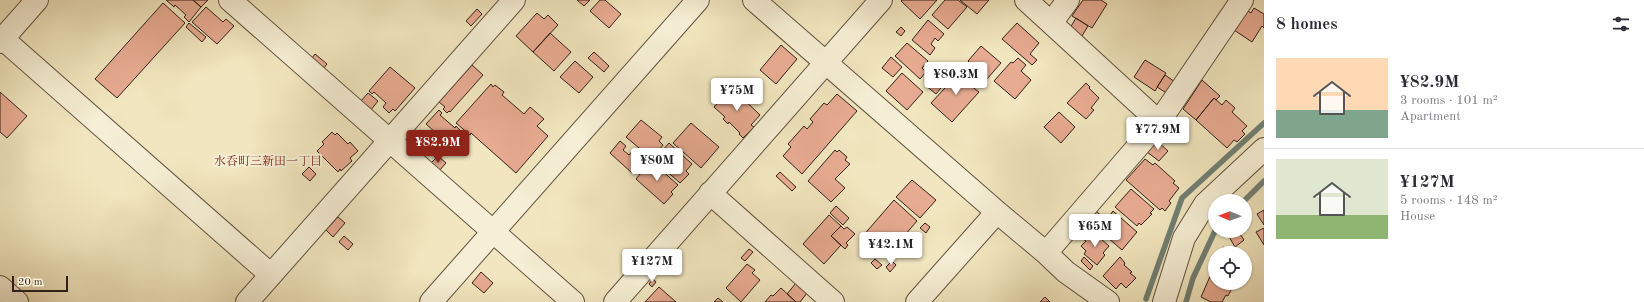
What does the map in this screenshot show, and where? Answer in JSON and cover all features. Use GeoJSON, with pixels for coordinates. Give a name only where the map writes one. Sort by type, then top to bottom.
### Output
{"type":"FeatureCollection","features":[{"type":"Feature","properties":{"kind":"street"},"geometry":{"type":"LineString","coordinates":[[37,0],[1,40],[271,275]]}},
{"type":"Feature","properties":{"kind":"street"},"geometry":{"type":"LineString","coordinates":[[230,0],[573,302]]}},
{"type":"Feature","properties":{"kind":"street"},"geometry":{"type":"LineString","coordinates":[[431,302],[698,0]]}},
{"type":"Feature","properties":{"kind":"street"},"geometry":{"type":"LineString","coordinates":[[754,0],[826,61],[1066,272],[1108,302]]}},
{"type":"Feature","properties":{"kind":"street"},"geometry":{"type":"LineString","coordinates":[[615,302],[881,0]]}},
{"type":"Feature","properties":{"kind":"street"},"geometry":{"type":"LineString","coordinates":[[1026,0],[1052,22],[1159,122]]}},
{"type":"Feature","properties":{"kind":"street"},"geometry":{"type":"LineString","coordinates":[[1052,22],[1068,0]]}},
{"type":"Feature","properties":{"kind":"street"},"geometry":{"type":"LineString","coordinates":[[1046,253],[1159,122],[1242,0]]}},
{"type":"Feature","properties":{"kind":"street"},"geometry":{"type":"LineString","coordinates":[[247,302],[390,141],[503,4]]}},
{"type":"Feature","properties":{"kind":"street"},"geometry":{"type":"LineString","coordinates":[[1164,302],[1184,238],[1205,204],[1264,148]]}},
{"type":"Feature","properties":{"kind":"street"},"geometry":{"type":"LineString","coordinates":[[710,193],[833,302]]}},
{"type":"Feature","properties":{"kind":"street"},"geometry":{"type":"LineString","coordinates":[[917,302],[997,212]]}},
{"type":"Feature","properties":{"kind":"street"},"geometry":{"type":"LineString","coordinates":[[0,287],[17,302]]}},
{"type":"Feature","properties":{"kind":"building"},"geometry":{"type":"Polygon","coordinates":[[[166,0],[193,0],[201,7],[189,22],[184,17],[186,15],[175,5],[174,7],[166,0]]]}},
{"type":"Feature","properties":{"kind":"building"},"geometry":{"type":"Polygon","coordinates":[[[193,0],[208,0],[201,7],[193,0]]]}},
{"type":"Feature","properties":{"kind":"building"},"geometry":{"type":"Polygon","coordinates":[[[577,0],[590,0],[584,6],[577,0]]]}},
{"type":"Feature","properties":{"kind":"building"},"geometry":{"type":"Polygon","coordinates":[[[600,0],[605,0],[621,14],[609,28],[590,11],[600,0]]]}},
{"type":"Feature","properties":{"kind":"building"},"geometry":{"type":"Polygon","coordinates":[[[937,0],[920,19],[901,1],[937,0]]]}},
{"type":"Feature","properties":{"kind":"building"},"geometry":{"type":"Polygon","coordinates":[[[945,0],[958,0],[967,7],[948,29],[932,15],[945,0]]]}},
{"type":"Feature","properties":{"kind":"building"},"geometry":{"type":"Polygon","coordinates":[[[960,0],[989,0],[977,14],[960,0]]]}},
{"type":"Feature","properties":{"kind":"building"},"geometry":{"type":"Polygon","coordinates":[[[1083,0],[1101,0],[1107,4],[1092,28],[1072,16],[1083,0]]]}},
{"type":"Feature","properties":{"kind":"building"},"geometry":{"type":"Polygon","coordinates":[[[163,3],[185,23],[117,98],[95,79],[163,3]]]}},
{"type":"Feature","properties":{"kind":"building"},"geometry":{"type":"Polygon","coordinates":[[[206,7],[223,22],[226,19],[234,26],[217,44],[192,22],[206,7]]]}},
{"type":"Feature","properties":{"kind":"building"},"geometry":{"type":"Polygon","coordinates":[[[1254,8],[1264,14],[1264,28],[1262,26],[1252,42],[1234,30],[1247,10],[1251,13],[1254,8]]]}},
{"type":"Feature","properties":{"kind":"building"},"geometry":{"type":"Polygon","coordinates":[[[477,9],[482,14],[471,26],[466,21],[477,9]]]}},
{"type":"Feature","properties":{"kind":"building"},"geometry":{"type":"Polygon","coordinates":[[[537,13],[544,19],[548,15],[558,25],[533,52],[516,36],[537,13]]]}},
{"type":"Feature","properties":{"kind":"building"},"geometry":{"type":"Polygon","coordinates":[[[1076,18],[1088,26],[1082,36],[1070,28],[1076,18]]]}},
{"type":"Feature","properties":{"kind":"building"},"geometry":{"type":"Polygon","coordinates":[[[928,20],[944,34],[938,41],[935,38],[931,44],[935,48],[930,55],[912,40],[928,20]]]}},
{"type":"Feature","properties":{"kind":"building"},"geometry":{"type":"Polygon","coordinates":[[[189,23],[206,37],[202,42],[186,27],[189,23]]]}},
{"type":"Feature","properties":{"kind":"building"},"geometry":{"type":"Polygon","coordinates":[[[1017,23],[1039,43],[1030,54],[1037,60],[1032,65],[1002,39],[1017,23]]]}},
{"type":"Feature","properties":{"kind":"building"},"geometry":{"type":"Polygon","coordinates":[[[901,27],[905,31],[901,36],[896,32],[901,27]]]}},
{"type":"Feature","properties":{"kind":"building"},"geometry":{"type":"Polygon","coordinates":[[[550,33],[571,52],[554,71],[533,52],[550,33]]]}},
{"type":"Feature","properties":{"kind":"building"},"geometry":{"type":"Polygon","coordinates":[[[907,43],[928,61],[922,68],[926,72],[920,79],[895,56],[907,43]]]}},
{"type":"Feature","properties":{"kind":"building"},"geometry":{"type":"Polygon","coordinates":[[[781,45],[797,59],[776,84],[760,70],[781,45]]]}},
{"type":"Feature","properties":{"kind":"building"},"geometry":{"type":"Polygon","coordinates":[[[981,46],[1001,63],[987,79],[968,61],[981,46]]]}},
{"type":"Feature","properties":{"kind":"building"},"geometry":{"type":"Polygon","coordinates":[[[594,52],[609,66],[604,72],[588,58],[594,52]]]}},
{"type":"Feature","properties":{"kind":"building"},"geometry":{"type":"Polygon","coordinates":[[[315,54],[327,64],[324,68],[312,58],[315,54]]]}},
{"type":"Feature","properties":{"kind":"building"},"geometry":{"type":"Polygon","coordinates":[[[891,57],[902,67],[893,77],[882,68],[891,57]]]}},
{"type":"Feature","properties":{"kind":"building"},"geometry":{"type":"Polygon","coordinates":[[[1018,58],[1026,65],[1021,71],[1031,80],[1015,99],[994,81],[1011,62],[1013,63],[1018,58]]]}},
{"type":"Feature","properties":{"kind":"building"},"geometry":{"type":"Polygon","coordinates":[[[1145,60],[1166,73],[1155,91],[1134,77],[1145,60]]]}},
{"type":"Feature","properties":{"kind":"building"},"geometry":{"type":"Polygon","coordinates":[[[575,61],[593,77],[579,93],[560,77],[575,61]]]}},
{"type":"Feature","properties":{"kind":"building"},"geometry":{"type":"Polygon","coordinates":[[[472,65],[483,75],[450,112],[449,111],[447,113],[443,109],[445,107],[439,102],[472,65]]]}},
{"type":"Feature","properties":{"kind":"building"},"geometry":{"type":"Polygon","coordinates":[[[390,67],[415,88],[395,111],[393,109],[389,113],[383,107],[386,103],[374,92],[372,94],[369,91],[390,67]]]}},
{"type":"Feature","properties":{"kind":"building"},"geometry":{"type":"Polygon","coordinates":[[[965,71],[976,81],[971,86],[979,92],[952,122],[931,103],[958,74],[960,76],[965,71]]]}},
{"type":"Feature","properties":{"kind":"building"},"geometry":{"type":"Polygon","coordinates":[[[902,73],[923,92],[907,110],[886,91],[902,73]]]}},
{"type":"Feature","properties":{"kind":"building"},"geometry":{"type":"Polygon","coordinates":[[[934,74],[945,83],[936,94],[925,85],[934,74]]]}},
{"type":"Feature","properties":{"kind":"building"},"geometry":{"type":"Polygon","coordinates":[[[1165,75],[1175,82],[1168,94],[1157,87],[1165,75]]]}},
{"type":"Feature","properties":{"kind":"building"},"geometry":{"type":"Polygon","coordinates":[[[982,76],[986,80],[982,85],[978,80],[982,76]]]}},
{"type":"Feature","properties":{"kind":"building"},"geometry":{"type":"Polygon","coordinates":[[[1202,80],[1220,96],[1216,100],[1214,98],[1196,120],[1183,109],[1202,80]]]}},
{"type":"Feature","properties":{"kind":"building"},"geometry":{"type":"Polygon","coordinates":[[[1086,83],[1099,98],[1091,108],[1094,110],[1086,119],[1067,103],[1086,83]]]}},
{"type":"Feature","properties":{"kind":"building"},"geometry":{"type":"Polygon","coordinates":[[[491,84],[493,87],[495,85],[504,92],[502,95],[524,114],[530,107],[544,119],[537,126],[548,136],[516,173],[471,133],[470,135],[456,123],[491,84]]]}},
{"type":"Feature","properties":{"kind":"building"},"geometry":{"type":"Polygon","coordinates":[[[732,88],[760,115],[751,125],[754,127],[743,138],[729,122],[728,124],[723,119],[725,117],[714,107],[732,88]]]}},
{"type":"Feature","properties":{"kind":"building"},"geometry":{"type":"Polygon","coordinates":[[[0,92],[27,116],[7,138],[0,132],[0,92]]]}},
{"type":"Feature","properties":{"kind":"building"},"geometry":{"type":"Polygon","coordinates":[[[368,93],[378,101],[370,111],[360,102],[368,93]]]}},
{"type":"Feature","properties":{"kind":"building"},"geometry":{"type":"Polygon","coordinates":[[[837,94],[857,111],[802,174],[783,156],[791,147],[788,144],[804,126],[807,129],[813,122],[810,119],[824,103],[827,105],[837,94]]]}},
{"type":"Feature","properties":{"kind":"building"},"geometry":{"type":"Polygon","coordinates":[[[1214,98],[1222,105],[1226,100],[1235,108],[1232,112],[1247,126],[1242,131],[1245,134],[1237,142],[1234,140],[1227,148],[1196,120],[1214,98]]]}},
{"type":"Feature","properties":{"kind":"building"},"geometry":{"type":"Polygon","coordinates":[[[439,110],[442,113],[440,115],[455,128],[456,126],[461,131],[448,144],[426,124],[439,110]]]}},
{"type":"Feature","properties":{"kind":"building"},"geometry":{"type":"Polygon","coordinates":[[[1059,112],[1075,127],[1061,143],[1044,127],[1059,112]]]}},
{"type":"Feature","properties":{"kind":"building"},"geometry":{"type":"Polygon","coordinates":[[[641,120],[662,137],[659,141],[663,145],[652,159],[626,137],[641,120]]]}},
{"type":"Feature","properties":{"kind":"building"},"geometry":{"type":"Polygon","coordinates":[[[691,123],[719,147],[701,168],[673,143],[691,123]]]}},
{"type":"Feature","properties":{"kind":"building"},"geometry":{"type":"Polygon","coordinates":[[[332,132],[335,135],[337,133],[348,144],[350,142],[358,151],[350,158],[352,161],[338,172],[317,151],[324,144],[322,142],[332,132]]]}},
{"type":"Feature","properties":{"kind":"building"},"geometry":{"type":"Polygon","coordinates":[[[620,141],[626,146],[623,150],[629,155],[634,149],[645,159],[632,173],[610,153],[620,141]]]}},
{"type":"Feature","properties":{"kind":"building"},"geometry":{"type":"Polygon","coordinates":[[[1157,141],[1168,151],[1159,161],[1147,152],[1157,141]]]}},
{"type":"Feature","properties":{"kind":"building"},"geometry":{"type":"Polygon","coordinates":[[[669,143],[692,164],[686,171],[689,174],[680,183],[654,160],[669,143]]]}},
{"type":"Feature","properties":{"kind":"building"},"geometry":{"type":"Polygon","coordinates":[[[835,150],[837,152],[839,150],[847,157],[845,160],[850,164],[835,179],[845,188],[831,202],[808,181],[835,150]]]}},
{"type":"Feature","properties":{"kind":"building"},"geometry":{"type":"Polygon","coordinates":[[[438,156],[446,163],[438,172],[429,165],[438,156]]]}},
{"type":"Feature","properties":{"kind":"building"},"geometry":{"type":"Polygon","coordinates":[[[1145,159],[1153,165],[1155,163],[1175,181],[1173,183],[1179,188],[1169,201],[1171,203],[1165,211],[1162,208],[1160,210],[1126,180],[1145,159]]]}},
{"type":"Feature","properties":{"kind":"building"},"geometry":{"type":"Polygon","coordinates":[[[651,161],[678,185],[671,192],[673,194],[664,204],[636,179],[651,161]]]}},
{"type":"Feature","properties":{"kind":"building"},"geometry":{"type":"Polygon","coordinates":[[[309,167],[316,174],[310,181],[302,174],[309,167]]]}},
{"type":"Feature","properties":{"kind":"building"},"geometry":{"type":"Polygon","coordinates":[[[780,172],[796,187],[792,191],[776,176],[780,172]]]}},
{"type":"Feature","properties":{"kind":"building"},"geometry":{"type":"Polygon","coordinates":[[[912,180],[936,200],[920,218],[896,197],[912,180]]]}},
{"type":"Feature","properties":{"kind":"building"},"geometry":{"type":"Polygon","coordinates":[[[1131,189],[1154,209],[1150,213],[1152,214],[1141,225],[1139,223],[1137,226],[1115,207],[1131,189]]]}},
{"type":"Feature","properties":{"kind":"building"},"geometry":{"type":"Polygon","coordinates":[[[894,200],[917,221],[885,258],[862,237],[894,200]]]}},
{"type":"Feature","properties":{"kind":"building"},"geometry":{"type":"Polygon","coordinates":[[[836,206],[849,218],[843,225],[830,213],[836,206]]]}},
{"type":"Feature","properties":{"kind":"building"},"geometry":{"type":"Polygon","coordinates":[[[1264,210],[1264,225],[1257,214],[1264,210]]]}},
{"type":"Feature","properties":{"kind":"building"},"geometry":{"type":"Polygon","coordinates":[[[1096,211],[1106,220],[1096,231],[1086,221],[1096,211]]]}},
{"type":"Feature","properties":{"kind":"building"},"geometry":{"type":"Polygon","coordinates":[[[1113,211],[1137,232],[1122,250],[1100,231],[1110,219],[1108,218],[1113,211]]]}},
{"type":"Feature","properties":{"kind":"building"},"geometry":{"type":"Polygon","coordinates":[[[829,215],[841,226],[831,236],[841,245],[824,264],[803,244],[829,215]]]}},
{"type":"Feature","properties":{"kind":"building"},"geometry":{"type":"Polygon","coordinates":[[[338,217],[345,223],[333,237],[326,230],[338,217]]]}},
{"type":"Feature","properties":{"kind":"building"},"geometry":{"type":"Polygon","coordinates":[[[925,223],[930,227],[926,233],[920,228],[925,223]]]}},
{"type":"Feature","properties":{"kind":"building"},"geometry":{"type":"Polygon","coordinates":[[[841,226],[844,229],[847,227],[855,234],[846,243],[848,245],[845,249],[831,236],[841,226]]]}},
{"type":"Feature","properties":{"kind":"building"},"geometry":{"type":"Polygon","coordinates":[[[1264,228],[1264,245],[1256,232],[1264,228]]]}},
{"type":"Feature","properties":{"kind":"building"},"geometry":{"type":"Polygon","coordinates":[[[1092,231],[1109,246],[1103,253],[1105,255],[1097,265],[1084,254],[1086,251],[1081,246],[1086,241],[1083,239],[1092,231]]]}},
{"type":"Feature","properties":{"kind":"building"},"geometry":{"type":"Polygon","coordinates":[[[344,236],[353,244],[348,250],[339,242],[344,236]]]}},
{"type":"Feature","properties":{"kind":"building"},"geometry":{"type":"Polygon","coordinates":[[[1230,238],[1243,238],[1244,240],[1234,246],[1230,238]]]}},
{"type":"Feature","properties":{"kind":"building"},"geometry":{"type":"Polygon","coordinates":[[[749,249],[753,252],[745,261],[741,258],[749,249]]]}},
{"type":"Feature","properties":{"kind":"building"},"geometry":{"type":"Polygon","coordinates":[[[1084,257],[1093,266],[1090,270],[1081,261],[1084,257]]]}},
{"type":"Feature","properties":{"kind":"building"},"geometry":{"type":"Polygon","coordinates":[[[1120,257],[1125,263],[1124,265],[1132,272],[1130,273],[1136,278],[1126,288],[1121,283],[1116,289],[1103,276],[1120,257]]]}},
{"type":"Feature","properties":{"kind":"building"},"geometry":{"type":"Polygon","coordinates":[[[875,259],[882,265],[877,269],[871,263],[875,259]]]}},
{"type":"Feature","properties":{"kind":"building"},"geometry":{"type":"Polygon","coordinates":[[[892,261],[896,265],[890,272],[886,267],[892,261]]]}},
{"type":"Feature","properties":{"kind":"building"},"geometry":{"type":"Polygon","coordinates":[[[747,264],[755,270],[752,273],[760,280],[741,302],[726,288],[747,264]]]}},
{"type":"Feature","properties":{"kind":"building"},"geometry":{"type":"Polygon","coordinates":[[[481,272],[493,283],[484,293],[472,283],[481,272]]]}},
{"type":"Feature","properties":{"kind":"building"},"geometry":{"type":"Polygon","coordinates":[[[653,279],[656,282],[652,287],[649,284],[653,279]]]}},
{"type":"Feature","properties":{"kind":"building"},"geometry":{"type":"Polygon","coordinates":[[[1208,281],[1208,290],[1231,290],[1222,302],[1211,302],[1201,297],[1208,281]]]}},
{"type":"Feature","properties":{"kind":"building"},"geometry":{"type":"Polygon","coordinates":[[[796,283],[807,293],[800,302],[796,302],[787,294],[796,283]]]}},
{"type":"Feature","properties":{"kind":"building"},"geometry":{"type":"Polygon","coordinates":[[[659,287],[676,302],[645,302],[659,287]]]}},
{"type":"Feature","properties":{"kind":"building"},"geometry":{"type":"Polygon","coordinates":[[[781,288],[796,302],[765,302],[771,295],[773,296],[781,288]]]}},
{"type":"Feature","properties":{"kind":"building"},"geometry":{"type":"Polygon","coordinates":[[[1045,297],[1050,302],[1040,302],[1045,297]]]}},
{"type":"Feature","properties":{"kind":"building"},"geometry":{"type":"Polygon","coordinates":[[[718,298],[723,302],[714,302],[718,298]]]}},
{"type":"Feature","properties":{"kind":"waterway"},"geometry":{"type":"LineString","coordinates":[[1146,299],[1182,198],[1264,123]]}},
{"type":"Feature","properties":{"kind":"waterway"},"geometry":{"type":"LineString","coordinates":[[1251,194],[1264,181]]}},
{"type":"Feature","properties":{"kind":"waterway"},"geometry":{"type":"LineString","coordinates":[[1186,302],[1193,278],[1212,238]]}},
{"type":"Feature","properties":{"kind":"district","name":"水呑町三新田一丁目"},"geometry":{"type":"Point","coordinates":[268,161]}}]}
